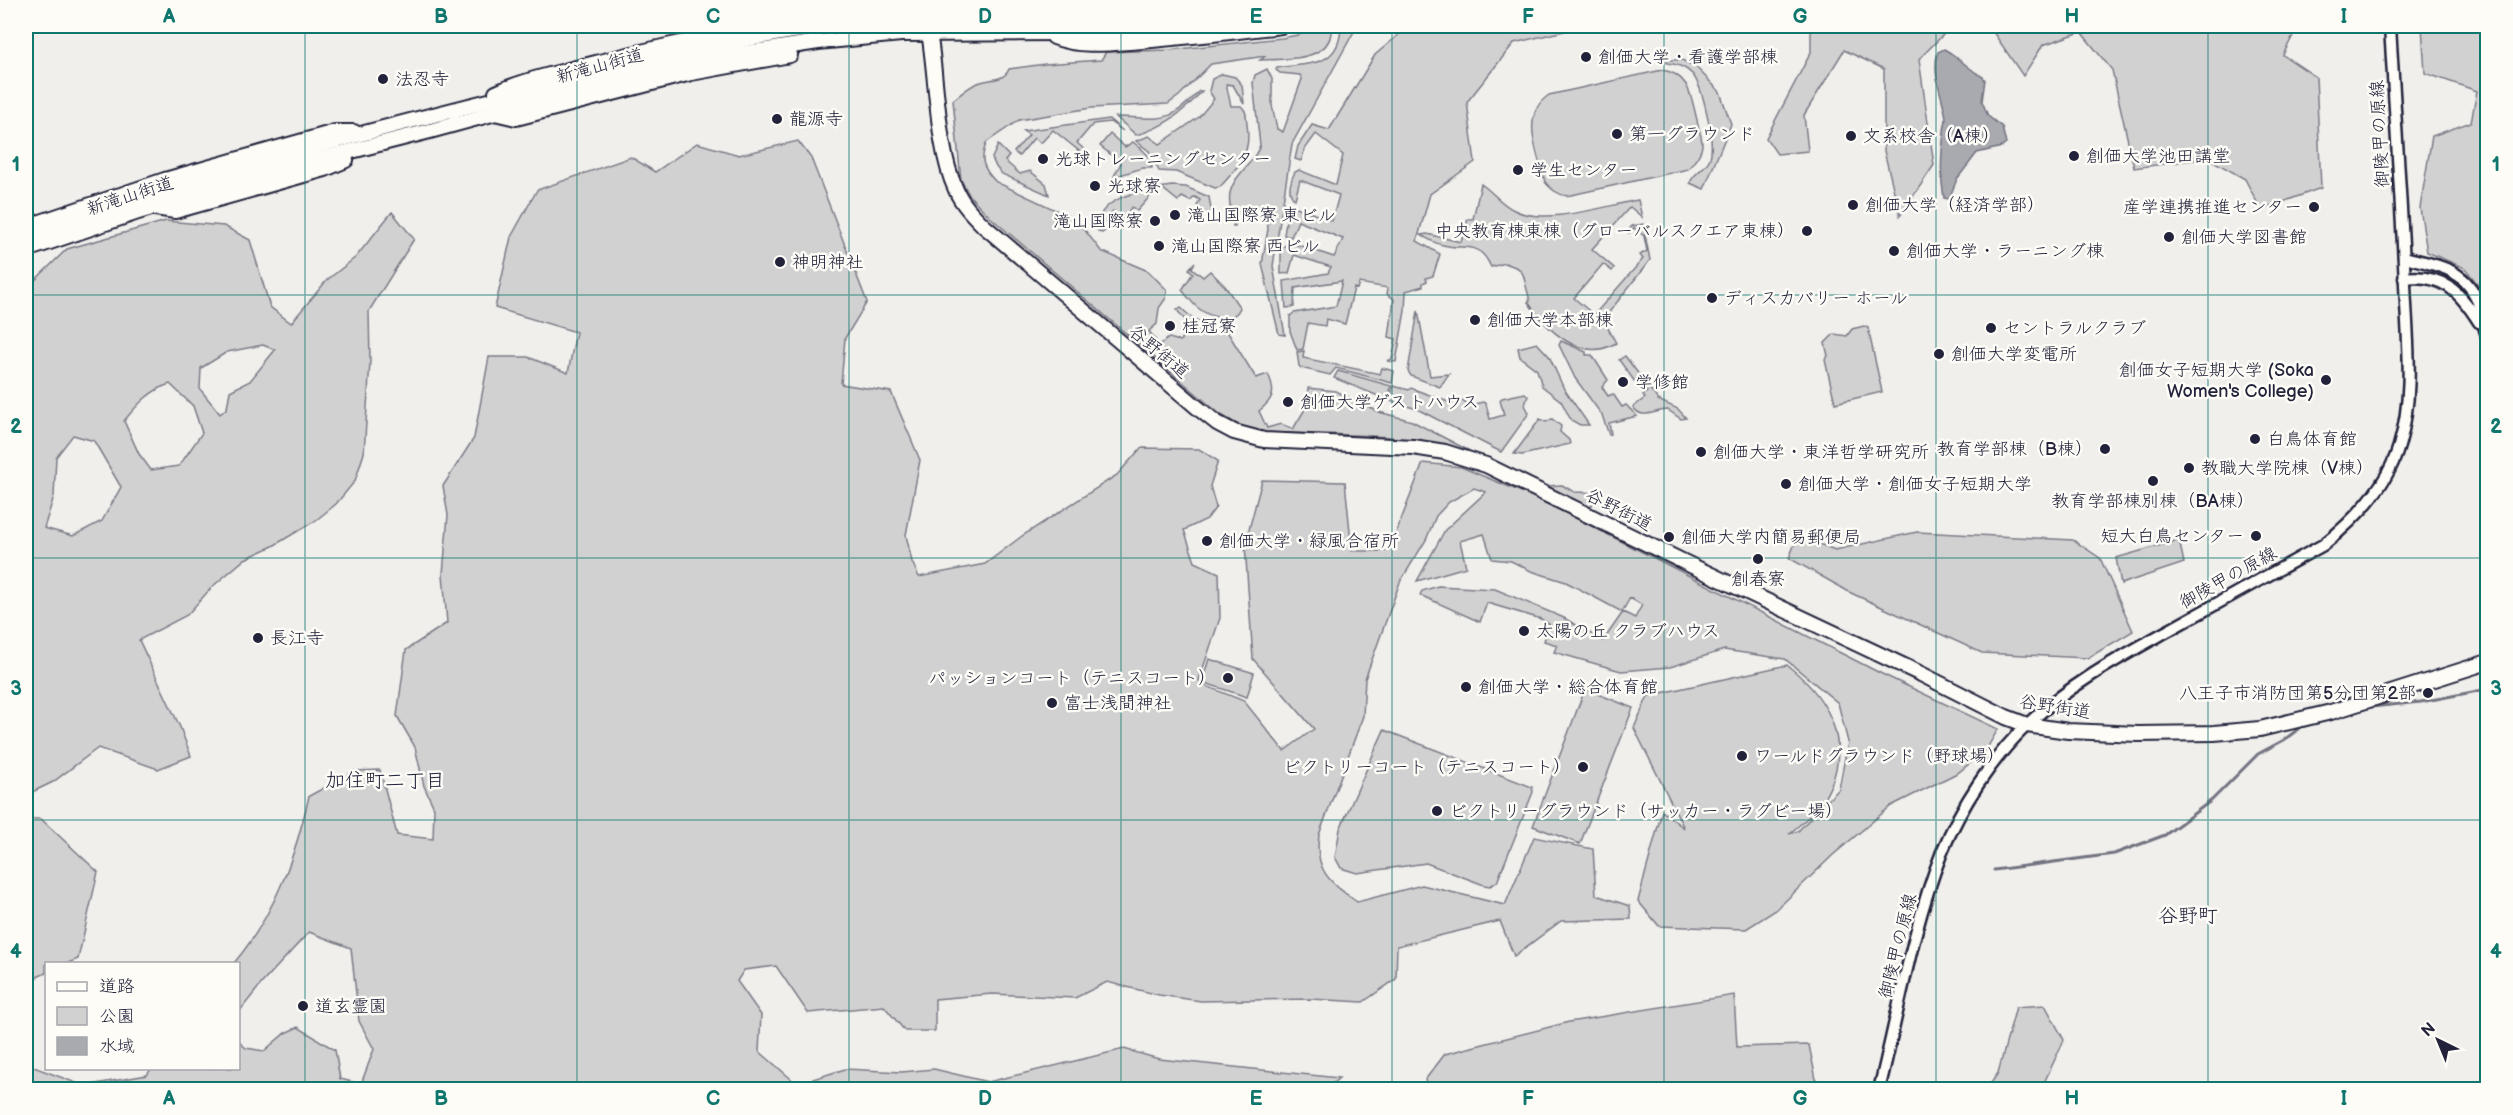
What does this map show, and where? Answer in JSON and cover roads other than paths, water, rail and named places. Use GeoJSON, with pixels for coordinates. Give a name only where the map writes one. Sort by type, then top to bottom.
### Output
{"type":"FeatureCollection","features":[{"type":"Feature","properties":{"kind":"main road"},"geometry":{"type":"LineString","coordinates":[[464,107],[514,85],[680,42],[767,26]]}},
{"type":"Feature","properties":{"kind":"main road"},"geometry":{"type":"LineString","coordinates":[[788,26],[804,28]]}},
{"type":"Feature","properties":{"kind":"main road","name":"新滝山街道"},"geometry":{"type":"LineString","coordinates":[[26,238],[151,195],[464,107],[684,52],[804,28],[833,26]]}},
{"type":"Feature","properties":{"kind":"main road"},"geometry":{"type":"LineString","coordinates":[[929,30],[1043,33],[1202,26]]}},
{"type":"Feature","properties":{"kind":"main road"},"geometry":{"type":"LineString","coordinates":[[1043,33],[1076,43],[1128,42],[1281,26]]}},
{"type":"Feature","properties":{"kind":"main road","name":"新滝山街道"},"geometry":{"type":"LineString","coordinates":[[26,250],[153,207],[175,211],[325,169],[381,144],[496,114],[516,118],[691,73],[821,50],[871,37],[929,30]]}},
{"type":"Feature","properties":{"kind":"main road","name":"谷野街道"},"geometry":{"type":"LineString","coordinates":[[929,30],[947,160],[955,189],[961,200],[984,226],[1217,423],[1249,437],[1413,447],[1445,452],[1486,465],[1686,563],[1922,674],[2006,717],[2027,724],[2068,730],[2138,734],[2214,733],[2260,729],[2331,712],[2487,662]]}},
{"type":"Feature","properties":{"kind":"main road"},"geometry":{"type":"LineString","coordinates":[[26,227],[165,180],[335,132],[364,134]]}},
{"type":"Feature","properties":{"kind":"street","name":"御陵甲の原線"},"geometry":{"type":"LineString","coordinates":[[1879,1089],[1917,928],[1943,851],[1957,821],[1981,782],[2027,724],[2066,692],[2103,667],[2323,545],[2346,527],[2385,478],[2399,448],[2406,420],[2410,388],[2390,26]]}},
{"type":"Feature","properties":{"kind":"street"},"geometry":{"type":"LineString","coordinates":[[2404,257],[2434,263],[2451,270],[2468,285],[2476,297],[2486,334]]}},
{"type":"Feature","properties":{"kind":"street"},"geometry":{"type":"LineString","coordinates":[[2404,278],[2428,277],[2441,282],[2465,301],[2486,334]]}},
{"type":"Feature","properties":{"kind":"water"},"geometry":{"type":"Polygon","coordinates":[[[1944,49],[1985,80],[1982,101],[1988,116],[2002,127],[2006,144],[1977,153],[1957,179],[1949,199],[1944,198],[1942,182],[1946,118],[1936,68],[1938,52],[1944,49]]]}},
{"type":"Feature","properties":{"kind":"waterway"},"geometry":{"type":"LineString","coordinates":[[1994,870],[2114,854],[2165,835],[2212,800],[2258,754],[2284,740],[2301,727],[2371,707],[2421,702],[2488,689]]}},
{"type":"Feature","properties":{"kind":"place","name":"創価大学・看護学部棟"},"geometry":{"type":"Point","coordinates":[1586,57]}},
{"type":"Feature","properties":{"kind":"place","name":"法忍寺"},"geometry":{"type":"Point","coordinates":[383,79]}},
{"type":"Feature","properties":{"kind":"place","name":"龍源寺"},"geometry":{"type":"Point","coordinates":[777,119]}},
{"type":"Feature","properties":{"kind":"place","name":"第一グラウンド"},"geometry":{"type":"Point","coordinates":[1617,134]}},
{"type":"Feature","properties":{"kind":"place","name":"文系校舎（A棟）"},"geometry":{"type":"Point","coordinates":[1851,136]}},
{"type":"Feature","properties":{"kind":"place","name":"創価大学池田講堂"},"geometry":{"type":"Point","coordinates":[2074,156]}},
{"type":"Feature","properties":{"kind":"place","name":"光球トレーニングセンター"},"geometry":{"type":"Point","coordinates":[1043,159]}},
{"type":"Feature","properties":{"kind":"place","name":"学生センター"},"geometry":{"type":"Point","coordinates":[1518,170]}},
{"type":"Feature","properties":{"kind":"place","name":"光球寮"},"geometry":{"type":"Point","coordinates":[1095,186]}},
{"type":"Feature","properties":{"kind":"place","name":"創価大学（経済学部）"},"geometry":{"type":"Point","coordinates":[1853,205]}},
{"type":"Feature","properties":{"kind":"place","name":"産学連携推進センター"},"geometry":{"type":"Point","coordinates":[2314,207]}},
{"type":"Feature","properties":{"kind":"place","name":"滝山国際寮 東ビル"},"geometry":{"type":"Point","coordinates":[1175,215]}},
{"type":"Feature","properties":{"kind":"place","name":"滝山国際寮"},"geometry":{"type":"Point","coordinates":[1155,221]}},
{"type":"Feature","properties":{"kind":"place","name":"中央教育棟東棟（グローバルスクエア東棟）"},"geometry":{"type":"Point","coordinates":[1807,231]}},
{"type":"Feature","properties":{"kind":"place","name":"創価大学図書館"},"geometry":{"type":"Point","coordinates":[2169,237]}},
{"type":"Feature","properties":{"kind":"place","name":"滝山国際寮 西ビル"},"geometry":{"type":"Point","coordinates":[1159,246]}},
{"type":"Feature","properties":{"kind":"place","name":"創価大学・ラーニング棟"},"geometry":{"type":"Point","coordinates":[1894,251]}},
{"type":"Feature","properties":{"kind":"place","name":"神明神社"},"geometry":{"type":"Point","coordinates":[780,262]}},
{"type":"Feature","properties":{"kind":"place","name":"ディスカバリー ホール"},"geometry":{"type":"Point","coordinates":[1712,298]}},
{"type":"Feature","properties":{"kind":"place","name":"創価大学本部棟"},"geometry":{"type":"Point","coordinates":[1475,320]}},
{"type":"Feature","properties":{"kind":"place","name":"桂冠寮"},"geometry":{"type":"Point","coordinates":[1170,326]}},
{"type":"Feature","properties":{"kind":"place","name":"セントラルクラブ"},"geometry":{"type":"Point","coordinates":[1991,328]}},
{"type":"Feature","properties":{"kind":"place","name":"創価大学変電所"},"geometry":{"type":"Point","coordinates":[1939,354]}},
{"type":"Feature","properties":{"kind":"place","name":"創価女子短期大学 (Soka Women's College)"},"geometry":{"type":"Point","coordinates":[2326,380]}},
{"type":"Feature","properties":{"kind":"place","name":"学修館"},"geometry":{"type":"Point","coordinates":[1623,382]}},
{"type":"Feature","properties":{"kind":"place","name":"創価大学ゲストハウス"},"geometry":{"type":"Point","coordinates":[1288,402]}},
{"type":"Feature","properties":{"kind":"place","name":"白鳥体育館"},"geometry":{"type":"Point","coordinates":[2255,439]}},
{"type":"Feature","properties":{"kind":"place","name":"教育学部棟（B棟）"},"geometry":{"type":"Point","coordinates":[2105,449]}},
{"type":"Feature","properties":{"kind":"place","name":"創価大学・東洋哲学研究所"},"geometry":{"type":"Point","coordinates":[1701,452]}},
{"type":"Feature","properties":{"kind":"place","name":"教職大学院棟（V棟）"},"geometry":{"type":"Point","coordinates":[2189,468]}},
{"type":"Feature","properties":{"kind":"place","name":"教育学部棟別棟（BA棟）"},"geometry":{"type":"Point","coordinates":[2153,481]}},
{"type":"Feature","properties":{"kind":"place","name":"創価大学・創価女子短期大学"},"geometry":{"type":"Point","coordinates":[1786,484]}},
{"type":"Feature","properties":{"kind":"place","name":"短大白鳥センター"},"geometry":{"type":"Point","coordinates":[2256,536]}},
{"type":"Feature","properties":{"kind":"place","name":"創価大学内簡易郵便局"},"geometry":{"type":"Point","coordinates":[1669,537]}},
{"type":"Feature","properties":{"kind":"place","name":"創価大学・緑風合宿所"},"geometry":{"type":"Point","coordinates":[1207,541]}},
{"type":"Feature","properties":{"kind":"place","name":"創春寮"},"geometry":{"type":"Point","coordinates":[1758,559]}},
{"type":"Feature","properties":{"kind":"place","name":"太陽の丘 クラブハウス"},"geometry":{"type":"Point","coordinates":[1524,631]}},
{"type":"Feature","properties":{"kind":"place","name":"長江寺"},"geometry":{"type":"Point","coordinates":[258,638]}},
{"type":"Feature","properties":{"kind":"place","name":"パッションコート（テニスコート）"},"geometry":{"type":"Point","coordinates":[1228,678]}},
{"type":"Feature","properties":{"kind":"place","name":"創価大学・総合体育館"},"geometry":{"type":"Point","coordinates":[1466,687]}},
{"type":"Feature","properties":{"kind":"place","name":"八王子市消防団第5分団第2部"},"geometry":{"type":"Point","coordinates":[2428,693]}},
{"type":"Feature","properties":{"kind":"place","name":"富士浅間神社"},"geometry":{"type":"Point","coordinates":[1052,703]}},
{"type":"Feature","properties":{"kind":"place","name":"ワールドグラウンド（野球場）"},"geometry":{"type":"Point","coordinates":[1742,756]}},
{"type":"Feature","properties":{"kind":"place","name":"ビクトリーコート（テニスコート）"},"geometry":{"type":"Point","coordinates":[1583,767]}},
{"type":"Feature","properties":{"kind":"place","name":"ビクトリーグラウンド（サッカー・ラグビー場）"},"geometry":{"type":"Point","coordinates":[1437,811]}},
{"type":"Feature","properties":{"kind":"place","name":"道玄霊園"},"geometry":{"type":"Point","coordinates":[303,1006]}},
{"type":"Feature","properties":{"kind":"district","name":"加住町二丁目"},"geometry":{"type":"Point","coordinates":[385,781]}},
{"type":"Feature","properties":{"kind":"district","name":"谷野町"},"geometry":{"type":"Point","coordinates":[2188,916]}}]}
